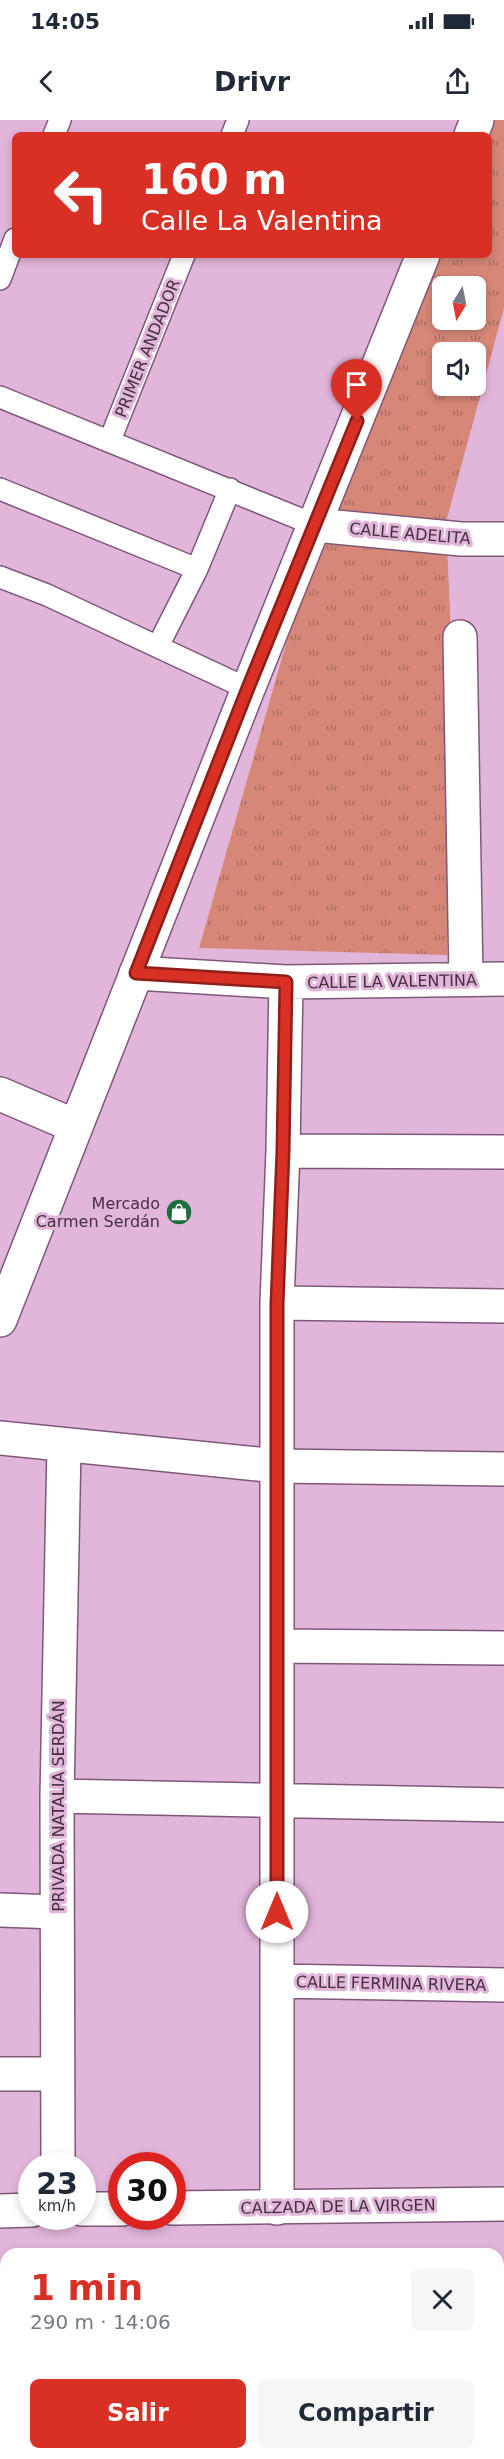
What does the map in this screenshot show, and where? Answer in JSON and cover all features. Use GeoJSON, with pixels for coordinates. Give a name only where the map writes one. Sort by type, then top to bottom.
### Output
{"type":"FeatureCollection","features":[{"type":"Feature","properties":{"kind":"street"},"geometry":{"type":"LineString","coordinates":[[0,1320],[248,688],[422,258]]}},
{"type":"Feature","properties":{"kind":"street","name":"CALLE ADELITA"},"geometry":{"type":"LineString","coordinates":[[315,525],[461,539],[504,539]]}},
{"type":"Feature","properties":{"kind":"street"},"geometry":{"type":"LineString","coordinates":[[460,637],[466,979]]}},
{"type":"Feature","properties":{"kind":"street","name":"CALLE LA VALENTINA"},"geometry":{"type":"LineString","coordinates":[[136,973],[286,982],[504,979]]}},
{"type":"Feature","properties":{"kind":"street"},"geometry":{"type":"LineString","coordinates":[[277,2208],[277,1304],[286,982]]}},
{"type":"Feature","properties":{"kind":"street"},"geometry":{"type":"LineString","coordinates":[[0,1094],[75,1126]]}},
{"type":"Feature","properties":{"kind":"street"},"geometry":{"type":"LineString","coordinates":[[283,1151],[504,1152]]}},
{"type":"Feature","properties":{"kind":"street"},"geometry":{"type":"LineString","coordinates":[[277,1304],[504,1306]]}},
{"type":"Feature","properties":{"kind":"street"},"geometry":{"type":"LineString","coordinates":[[0,1438],[277,1466],[504,1469]]}},
{"type":"Feature","properties":{"kind":"street","name":"PRIVADA NATALIA SERDÁN"},"geometry":{"type":"LineString","coordinates":[[58,2152],[57,1796],[64,1446]]}},
{"type":"Feature","properties":{"kind":"street"},"geometry":{"type":"LineString","coordinates":[[277,1646],[504,1648]]}},
{"type":"Feature","properties":{"kind":"street"},"geometry":{"type":"LineString","coordinates":[[57,1796],[504,1805]]}},
{"type":"Feature","properties":{"kind":"street"},"geometry":{"type":"LineString","coordinates":[[0,1910],[57,1912]]}},
{"type":"Feature","properties":{"kind":"street","name":"CALLE FERMINA RIVERA"},"geometry":{"type":"LineString","coordinates":[[277,1980],[504,1985]]}},
{"type":"Feature","properties":{"kind":"street"},"geometry":{"type":"LineString","coordinates":[[0,2074],[57,2074]]}},
{"type":"Feature","properties":{"kind":"street","name":"CALZADA DE LA VIRGEN"},"geometry":{"type":"LineString","coordinates":[[186,2208],[504,2204]]}},
{"type":"Feature","properties":{"kind":"street"},"geometry":{"type":"LineString","coordinates":[[0,2211],[18,2210]]}},
{"type":"Feature","properties":{"kind":"lane"},"geometry":{"type":"LineString","coordinates":[[0,279],[12,247]]}},
{"type":"Feature","properties":{"kind":"lane","name":"PRIMER ANDADOR"},"geometry":{"type":"LineString","coordinates":[[110,440],[183,258]]}},
{"type":"Feature","properties":{"kind":"lane"},"geometry":{"type":"LineString","coordinates":[[0,397],[315,525]]}},
{"type":"Feature","properties":{"kind":"lane"},"geometry":{"type":"LineString","coordinates":[[0,489],[197,569]]}},
{"type":"Feature","properties":{"kind":"lane"},"geometry":{"type":"LineString","coordinates":[[158,646],[197,569],[230,489]]}},
{"type":"Feature","properties":{"kind":"lane"},"geometry":{"type":"LineString","coordinates":[[0,577],[248,688]]}},
{"type":"Feature","properties":{"kind":"green space"},"geometry":{"type":"Polygon","coordinates":[[[492,120],[504,120],[504,308],[486,374],[486,342],[432,342],[432,396],[480,396],[446,522],[451,636],[447,955],[199,948],[300,595],[437,258],[492,258],[492,132],[487,132],[492,120]]]}},
{"type":"Feature","properties":{"kind":"place","name":"Mercado Carmen Serdán"},"geometry":{"type":"Point","coordinates":[179,1212]}},
{"type":"Feature","properties":{"kind":"route"},"geometry":{"type":"LineString","coordinates":[[277,1912],[277,1304],[286,982],[136,973],[248,688],[357,421]]}}]}
